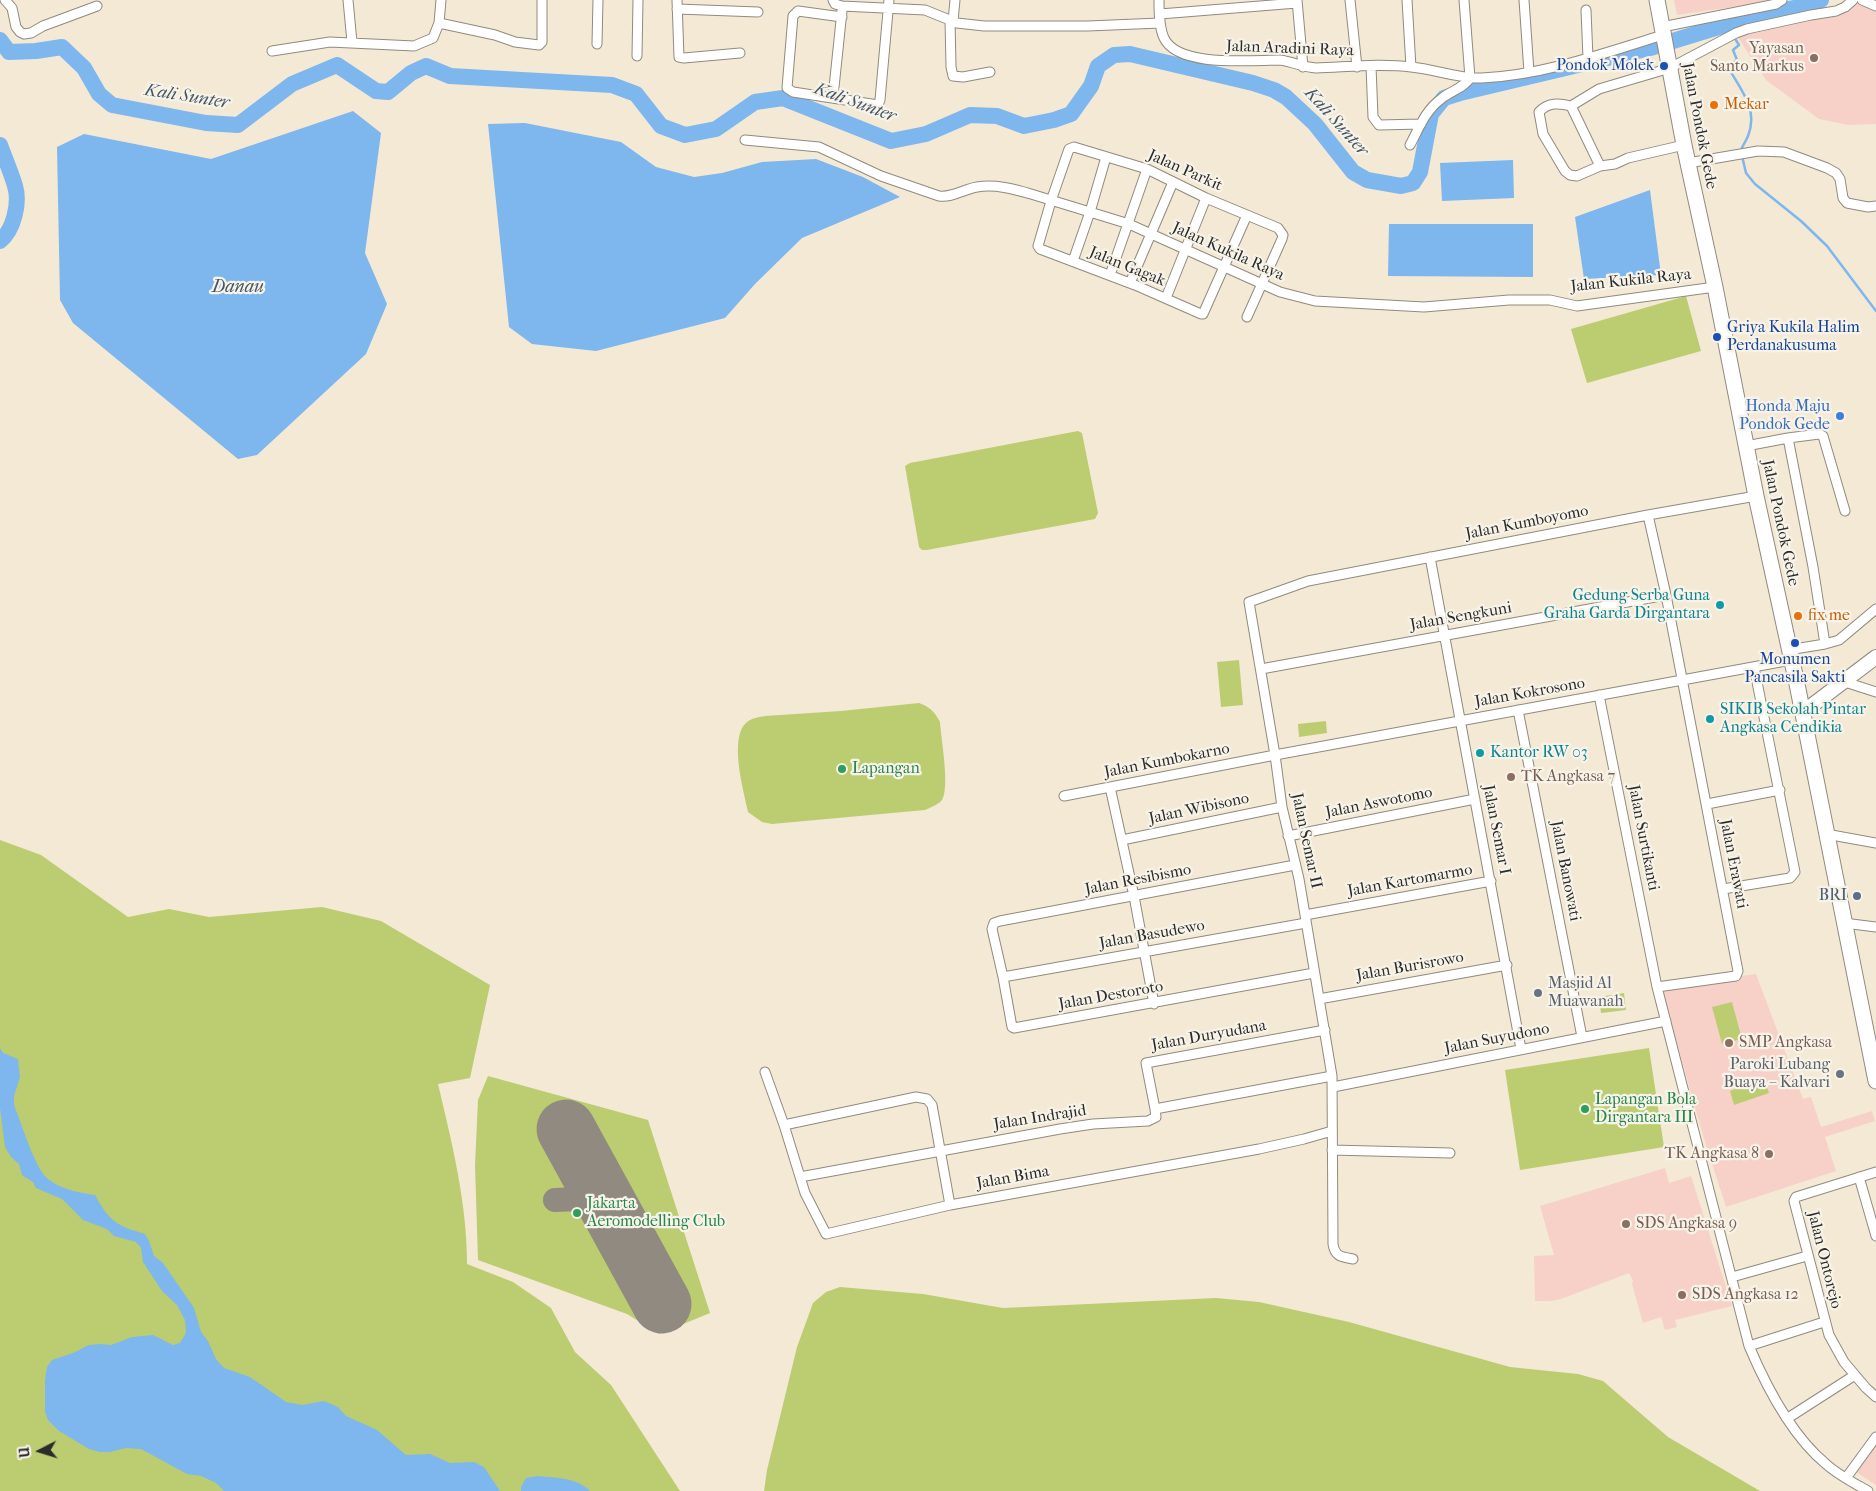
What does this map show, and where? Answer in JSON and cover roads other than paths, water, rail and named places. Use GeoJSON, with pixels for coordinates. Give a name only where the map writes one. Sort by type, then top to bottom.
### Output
{"type":"FeatureCollection","features":[{"type":"Feature","properties":{"kind":"main road","name":"Jalan Pondok Gede"},"geometry":{"type":"LineString","coordinates":[[1657,0],[1684,145],[1715,286],[1756,496],[1790,655],[1804,708],[1826,834],[1875,1069]]}},
{"type":"Feature","properties":{"kind":"main road"},"geometry":{"type":"LineString","coordinates":[[1804,708],[1845,682],[1876,657]]}},
{"type":"Feature","properties":{"kind":"street"},"geometry":{"type":"LineString","coordinates":[[5,0],[12,8],[16,27],[24,34],[31,33],[43,26],[97,6]]}},
{"type":"Feature","properties":{"kind":"street"},"geometry":{"type":"LineString","coordinates":[[348,0],[352,42]]}},
{"type":"Feature","properties":{"kind":"street"},"geometry":{"type":"LineString","coordinates":[[272,51],[330,42],[414,46],[433,38],[439,23],[441,0]]}},
{"type":"Feature","properties":{"kind":"street"},"geometry":{"type":"LineString","coordinates":[[439,23],[495,35],[515,42],[539,45],[542,42],[542,0]]}},
{"type":"Feature","properties":{"kind":"street"},"geometry":{"type":"LineString","coordinates":[[597,44],[598,0]]}},
{"type":"Feature","properties":{"kind":"street"},"geometry":{"type":"LineString","coordinates":[[637,56],[638,0]]}},
{"type":"Feature","properties":{"kind":"street"},"geometry":{"type":"LineString","coordinates":[[833,0],[835,4],[842,6],[889,4],[925,10],[965,25],[984,26],[1088,26],[1297,2],[1303,67]]}},
{"type":"Feature","properties":{"kind":"street"},"geometry":{"type":"LineString","coordinates":[[955,0],[952,21],[951,67],[954,76],[963,77],[990,72]]}},
{"type":"Feature","properties":{"kind":"street","name":"Jalan Aradini Raya"},"geometry":{"type":"LineString","coordinates":[[1159,0],[1160,18],[1166,42],[1194,58],[1224,62],[1280,60],[1289,61],[1303,67],[1411,67],[1470,78],[1529,72],[1588,58],[1663,34],[1776,4],[1782,0]]}},
{"type":"Feature","properties":{"kind":"street"},"geometry":{"type":"LineString","coordinates":[[1350,0],[1357,67]]}},
{"type":"Feature","properties":{"kind":"street"},"geometry":{"type":"LineString","coordinates":[[1407,0],[1411,67]]}},
{"type":"Feature","properties":{"kind":"street"},"geometry":{"type":"LineString","coordinates":[[1410,145],[1427,112],[1441,98],[1466,84],[1470,78],[1464,0]]}},
{"type":"Feature","properties":{"kind":"street"},"geometry":{"type":"LineString","coordinates":[[1524,0],[1529,72]]}},
{"type":"Feature","properties":{"kind":"street"},"geometry":{"type":"LineString","coordinates":[[1684,145],[1628,158],[1608,166],[1600,166],[1577,176],[1570,175],[1543,134],[1539,112],[1543,107],[1554,104],[1571,106],[1599,89],[1752,27],[1836,11],[1845,7],[1853,0]]}},
{"type":"Feature","properties":{"kind":"street"},"geometry":{"type":"LineString","coordinates":[[1862,0],[1876,6]]}},
{"type":"Feature","properties":{"kind":"street"},"geometry":{"type":"LineString","coordinates":[[842,17],[798,11],[793,16],[787,88],[793,92],[875,105],[880,103],[889,4]]}},
{"type":"Feature","properties":{"kind":"street"},"geometry":{"type":"LineString","coordinates":[[740,53],[679,57],[677,5],[758,12]]}},
{"type":"Feature","properties":{"kind":"street"},"geometry":{"type":"LineString","coordinates":[[833,97],[842,6]]}},
{"type":"Feature","properties":{"kind":"street"},"geometry":{"type":"LineString","coordinates":[[1586,10],[1588,58]]}},
{"type":"Feature","properties":{"kind":"street"},"geometry":{"type":"LineString","coordinates":[[1371,66],[1373,117],[1376,122],[1379,125],[1420,124]]}},
{"type":"Feature","properties":{"kind":"street"},"geometry":{"type":"LineString","coordinates":[[1571,106],[1600,166]]}},
{"type":"Feature","properties":{"kind":"street","name":"Jalan Kukila Raya"},"geometry":{"type":"LineString","coordinates":[[745,140],[819,147],[881,176],[939,196],[949,196],[984,186],[1016,190],[1129,224],[1261,285],[1315,301],[1424,307],[1509,300],[1550,300],[1577,306],[1715,286]]}},
{"type":"Feature","properties":{"kind":"street","name":"Jalan Parkit"},"geometry":{"type":"LineString","coordinates":[[1051,201],[1069,149],[1074,147],[1147,169],[1206,198],[1278,228],[1283,235],[1261,285]]}},
{"type":"Feature","properties":{"kind":"street"},"geometry":{"type":"LineString","coordinates":[[1688,164],[1745,152],[1784,152],[1836,173],[1840,179],[1843,198],[1847,203],[1868,207],[1876,206]]}},
{"type":"Feature","properties":{"kind":"street"},"geometry":{"type":"LineString","coordinates":[[1073,261],[1106,157]]}},
{"type":"Feature","properties":{"kind":"street"},"geometry":{"type":"LineString","coordinates":[[1110,275],[1147,169]]}},
{"type":"Feature","properties":{"kind":"street"},"geometry":{"type":"LineString","coordinates":[[1130,283],[1172,182]]}},
{"type":"Feature","properties":{"kind":"street"},"geometry":{"type":"LineString","coordinates":[[1166,298],[1206,198]]}},
{"type":"Feature","properties":{"kind":"street","name":"Jalan Gagak"},"geometry":{"type":"LineString","coordinates":[[1051,201],[1038,246],[1040,249],[1130,283],[1198,314],[1203,314],[1224,268]]}},
{"type":"Feature","properties":{"kind":"street"},"geometry":{"type":"LineString","coordinates":[[1224,268],[1247,215]]}},
{"type":"Feature","properties":{"kind":"street"},"geometry":{"type":"LineString","coordinates":[[1247,317],[1261,285]]}},
{"type":"Feature","properties":{"kind":"street"},"geometry":{"type":"LineString","coordinates":[[1746,446],[1819,434],[1822,436],[1845,511]]}},
{"type":"Feature","properties":{"kind":"street"},"geometry":{"type":"LineString","coordinates":[[1788,438],[1813,567],[1825,644]]}},
{"type":"Feature","properties":{"kind":"street","name":"Jalan Kumboyomo"},"geometry":{"type":"LineString","coordinates":[[1249,602],[1308,581],[1756,496]]}},
{"type":"Feature","properties":{"kind":"street"},"geometry":{"type":"LineString","coordinates":[[1648,515],[1682,679]]}},
{"type":"Feature","properties":{"kind":"street","name":"Jalan Semar I"},"geometry":{"type":"LineString","coordinates":[[1430,557],[1507,965],[1521,1049]]}},
{"type":"Feature","properties":{"kind":"street","name":"Jalan Sengkuni"},"geometry":{"type":"LineString","coordinates":[[1261,670],[1666,595]]}},
{"type":"Feature","properties":{"kind":"street","name":"Jalan Semar II"},"geometry":{"type":"LineString","coordinates":[[1249,602],[1282,807],[1295,865],[1334,1087]]}},
{"type":"Feature","properties":{"kind":"street","name":"Jalan Kokrosono"},"geometry":{"type":"LineString","coordinates":[[1275,755],[1754,667],[1839,640],[1876,609]]}},
{"type":"Feature","properties":{"kind":"street"},"geometry":{"type":"LineString","coordinates":[[1723,889],[1790,878],[1794,875],[1795,869],[1754,667]]}},
{"type":"Feature","properties":{"kind":"street","name":"Jalan Erawati"},"geometry":{"type":"LineString","coordinates":[[1657,987],[1736,976],[1738,965],[1682,679]]}},
{"type":"Feature","properties":{"kind":"street"},"geometry":{"type":"LineString","coordinates":[[1845,682],[1876,692]]}},
{"type":"Feature","properties":{"kind":"street","name":"Jalan Surtikanti"},"geometry":{"type":"LineString","coordinates":[[1599,695],[1657,987],[1749,1346],[1762,1376],[1804,1442],[1827,1465],[1868,1491]]}},
{"type":"Feature","properties":{"kind":"street","name":"Jalan Banowati"},"geometry":{"type":"LineString","coordinates":[[1518,710],[1582,1037]]}},
{"type":"Feature","properties":{"kind":"street","name":"Jalan Kumbokarno"},"geometry":{"type":"LineString","coordinates":[[1064,796],[1275,755]]}},
{"type":"Feature","properties":{"kind":"street"},"geometry":{"type":"LineString","coordinates":[[1110,788],[1134,896],[1154,1004]]}},
{"type":"Feature","properties":{"kind":"street"},"geometry":{"type":"LineString","coordinates":[[1706,804],[1780,790]]}},
{"type":"Feature","properties":{"kind":"street","name":"Jalan Aswotomo"},"geometry":{"type":"LineString","coordinates":[[1288,836],[1475,799]]}},
{"type":"Feature","properties":{"kind":"street","name":"Jalan Wibisono"},"geometry":{"type":"LineString","coordinates":[[1122,840],[1282,807]]}},
{"type":"Feature","properties":{"kind":"street"},"geometry":{"type":"LineString","coordinates":[[1826,834],[1876,843]]}},
{"type":"Feature","properties":{"kind":"street","name":"Jalan Resibismo"},"geometry":{"type":"LineString","coordinates":[[992,929],[994,923],[1000,921],[1295,865]]}},
{"type":"Feature","properties":{"kind":"street","name":"Jalan Kartomarmo"},"geometry":{"type":"LineString","coordinates":[[1305,919],[1491,881]]}},
{"type":"Feature","properties":{"kind":"street","name":"Jalan Basudewo"},"geometry":{"type":"LineString","coordinates":[[1003,977],[1144,952],[1305,919]]}},
{"type":"Feature","properties":{"kind":"street"},"geometry":{"type":"LineString","coordinates":[[1844,923],[1876,927]]}},
{"type":"Feature","properties":{"kind":"street","name":"Jalan Destoroto"},"geometry":{"type":"LineString","coordinates":[[992,929],[1012,1027],[1014,1028],[1154,1004],[1314,973]]}},
{"type":"Feature","properties":{"kind":"street","name":"Jalan Burisrowo"},"geometry":{"type":"LineString","coordinates":[[1319,999],[1507,965]]}},
{"type":"Feature","properties":{"kind":"street","name":"Jalan Suyudono"},"geometry":{"type":"LineString","coordinates":[[1334,1087],[1666,1021]]}},
{"type":"Feature","properties":{"kind":"street","name":"Jalan Duryudana"},"geometry":{"type":"LineString","coordinates":[[1155,1109],[1146,1063],[1325,1030]]}},
{"type":"Feature","properties":{"kind":"street","name":"Jalan Bima"},"geometry":{"type":"LineString","coordinates":[[765,1072],[805,1193],[826,1234],[950,1205],[1258,1149],[1332,1131]]}},
{"type":"Feature","properties":{"kind":"street","name":"Jalan Indrajid"},"geometry":{"type":"LineString","coordinates":[[939,1150],[1092,1124],[1148,1121],[1156,1117],[1155,1109],[1332,1076]]}},
{"type":"Feature","properties":{"kind":"street"},"geometry":{"type":"LineString","coordinates":[[1334,1087],[1332,1131],[1334,1249],[1339,1256],[1353,1259]]}},
{"type":"Feature","properties":{"kind":"street"},"geometry":{"type":"LineString","coordinates":[[784,1125],[916,1098],[926,1099],[932,1105],[950,1205]]}},
{"type":"Feature","properties":{"kind":"street"},"geometry":{"type":"LineString","coordinates":[[800,1177],[939,1150]]}},
{"type":"Feature","properties":{"kind":"street"},"geometry":{"type":"LineString","coordinates":[[1332,1150],[1450,1153]]}},
{"type":"Feature","properties":{"kind":"street","name":"Jalan Ontorejo"},"geometry":{"type":"LineString","coordinates":[[1876,1172],[1795,1198],[1807,1256],[1824,1322],[1835,1348],[1855,1375],[1876,1397]]}},
{"type":"Feature","properties":{"kind":"street"},"geometry":{"type":"LineString","coordinates":[[1859,1177],[1876,1236]]}},
{"type":"Feature","properties":{"kind":"street"},"geometry":{"type":"LineString","coordinates":[[1732,1277],[1807,1256]]}},
{"type":"Feature","properties":{"kind":"street"},"geometry":{"type":"LineString","coordinates":[[1749,1346],[1824,1322]]}},
{"type":"Feature","properties":{"kind":"street"},"geometry":{"type":"LineString","coordinates":[[1788,1418],[1855,1375]]}},
{"type":"Feature","properties":{"kind":"street"},"geometry":{"type":"LineString","coordinates":[[1846,1478],[1876,1437]]}},
{"type":"Feature","properties":{"kind":"water","name":"Danau"},"geometry":{"type":"Polygon","coordinates":[[[353,111],[381,133],[365,253],[387,304],[366,354],[257,455],[238,459],[73,323],[60,300],[57,147],[84,134],[211,159],[353,111]]]}},
{"type":"Feature","properties":{"kind":"water"},"geometry":{"type":"Polygon","coordinates":[[[525,123],[621,142],[656,167],[694,177],[722,173],[762,162],[816,159],[863,177],[900,197],[802,238],[755,284],[725,318],[596,351],[532,344],[509,327],[488,124],[525,123]]]}},
{"type":"Feature","properties":{"kind":"water"},"geometry":{"type":"Polygon","coordinates":[[[1513,160],[1514,198],[1442,201],[1440,163],[1513,160]]]}},
{"type":"Feature","properties":{"kind":"water"},"geometry":{"type":"Polygon","coordinates":[[[1650,190],[1661,275],[1584,279],[1575,217],[1650,190]]]}},
{"type":"Feature","properties":{"kind":"water"},"geometry":{"type":"Polygon","coordinates":[[[1389,224],[1533,224],[1533,277],[1388,276],[1389,224]]]}},
{"type":"Feature","properties":{"kind":"water"},"geometry":{"type":"Polygon","coordinates":[[[0,1048],[3,1053],[18,1059],[20,1077],[14,1096],[14,1105],[33,1156],[43,1174],[64,1188],[95,1195],[105,1211],[115,1221],[127,1228],[145,1234],[154,1256],[163,1263],[194,1308],[201,1332],[208,1341],[216,1359],[224,1368],[250,1377],[286,1402],[302,1405],[324,1401],[338,1407],[346,1416],[377,1430],[406,1455],[430,1454],[450,1463],[474,1462],[484,1467],[500,1491],[224,1491],[216,1483],[201,1476],[187,1474],[141,1449],[126,1448],[110,1452],[100,1452],[89,1449],[59,1431],[48,1420],[45,1412],[45,1380],[47,1367],[52,1360],[89,1345],[111,1345],[132,1337],[153,1335],[173,1345],[180,1343],[186,1333],[185,1320],[177,1305],[162,1291],[143,1262],[141,1248],[136,1242],[114,1236],[107,1229],[83,1220],[62,1199],[36,1188],[33,1182],[22,1175],[19,1164],[11,1157],[5,1147],[0,1108],[0,1048]]]}},
{"type":"Feature","properties":{"kind":"water"},"geometry":{"type":"Polygon","coordinates":[[[537,1476],[572,1481],[590,1491],[521,1491],[526,1478],[537,1476]]]}},
{"type":"Feature","properties":{"kind":"waterway","name":"Kali Sunter"},"geometry":{"type":"LineString","coordinates":[[0,40],[9,52],[36,51],[62,47],[84,68],[99,94],[112,105],[206,123],[238,125],[292,84],[337,65],[376,91],[388,92],[411,73],[426,66],[450,76],[612,85],[636,94],[661,126],[685,135],[716,129],[755,102],[783,98],[891,141],[926,134],[970,115],[997,116],[1024,126],[1054,120],[1071,114],[1091,86],[1098,66],[1114,55],[1130,54],[1253,83],[1274,90],[1286,97],[1315,124],[1353,172],[1367,180],[1401,186],[1413,183],[1420,172],[1431,114],[1444,98],[1650,48],[1761,14],[1795,8],[1821,0]]}},
{"type":"Feature","properties":{"kind":"waterway","name":"Kali Sunter"},"geometry":{"type":"LineString","coordinates":[[1726,24],[1731,32]]}},
{"type":"Feature","properties":{"kind":"waterway"},"geometry":{"type":"LineString","coordinates":[[1734,37],[1739,45],[1733,50],[1737,60],[1728,67],[1743,91],[1750,108],[1751,117],[1748,136],[1741,150]]}},
{"type":"Feature","properties":{"kind":"waterway","name":"Kali Sunter"},"geometry":{"type":"LineString","coordinates":[[0,145],[13,181],[17,200],[12,223],[0,241]]}},
{"type":"Feature","properties":{"kind":"waterway"},"geometry":{"type":"LineString","coordinates":[[1742,156],[1746,173],[1755,184],[1801,221],[1827,246],[1876,311]]}},
{"type":"Feature","properties":{"kind":"place","name":"Yayasan Santo Markus"},"geometry":{"type":"Point","coordinates":[1814,58]}},
{"type":"Feature","properties":{"kind":"place","name":"Pondok Molek"},"geometry":{"type":"Point","coordinates":[1664,66]}},
{"type":"Feature","properties":{"kind":"place","name":"Mekar"},"geometry":{"type":"Point","coordinates":[1714,105]}},
{"type":"Feature","properties":{"kind":"place","name":"Griya Kukila Halim Perdanakusuma"},"geometry":{"type":"Point","coordinates":[1717,337]}},
{"type":"Feature","properties":{"kind":"place","name":"Honda Maju Pondok Gede"},"geometry":{"type":"Point","coordinates":[1840,416]}},
{"type":"Feature","properties":{"kind":"place","name":"Gedung Serba Guna Graha Garda Dirgantara"},"geometry":{"type":"Point","coordinates":[1720,605]}},
{"type":"Feature","properties":{"kind":"place","name":"fix me"},"geometry":{"type":"Point","coordinates":[1798,616]}},
{"type":"Feature","properties":{"kind":"place","name":"Monumen Pancasila Sakti"},"geometry":{"type":"Point","coordinates":[1795,643]}},
{"type":"Feature","properties":{"kind":"place","name":"SIKIB Sekolah Pintar Angkasa Cendikia"},"geometry":{"type":"Point","coordinates":[1710,719]}},
{"type":"Feature","properties":{"kind":"place","name":"Kantor RW 03"},"geometry":{"type":"Point","coordinates":[1480,753]}},
{"type":"Feature","properties":{"kind":"place","name":"Lapangan"},"geometry":{"type":"Point","coordinates":[842,769]}},
{"type":"Feature","properties":{"kind":"place","name":"TK Angkasa 7"},"geometry":{"type":"Point","coordinates":[1511,777]}},
{"type":"Feature","properties":{"kind":"place","name":"BRI"},"geometry":{"type":"Point","coordinates":[1857,896]}},
{"type":"Feature","properties":{"kind":"place","name":"Masjid Al Muawanah"},"geometry":{"type":"Point","coordinates":[1538,993]}},
{"type":"Feature","properties":{"kind":"place","name":"SMP Angkasa"},"geometry":{"type":"Point","coordinates":[1729,1043]}},
{"type":"Feature","properties":{"kind":"place","name":"Paroki Lubang Buaya – Kalvari"},"geometry":{"type":"Point","coordinates":[1840,1074]}},
{"type":"Feature","properties":{"kind":"place","name":"Lapangan Bola Dirgantara III"},"geometry":{"type":"Point","coordinates":[1585,1109]}},
{"type":"Feature","properties":{"kind":"place","name":"TK Angkasa 8"},"geometry":{"type":"Point","coordinates":[1769,1154]}},
{"type":"Feature","properties":{"kind":"place","name":"Jakarta Aeromodelling Club"},"geometry":{"type":"Point","coordinates":[577,1213]}},
{"type":"Feature","properties":{"kind":"place","name":"SDS Angkasa 9"},"geometry":{"type":"Point","coordinates":[1626,1224]}},
{"type":"Feature","properties":{"kind":"place","name":"SDS Angkasa 12"},"geometry":{"type":"Point","coordinates":[1682,1295]}}]}
